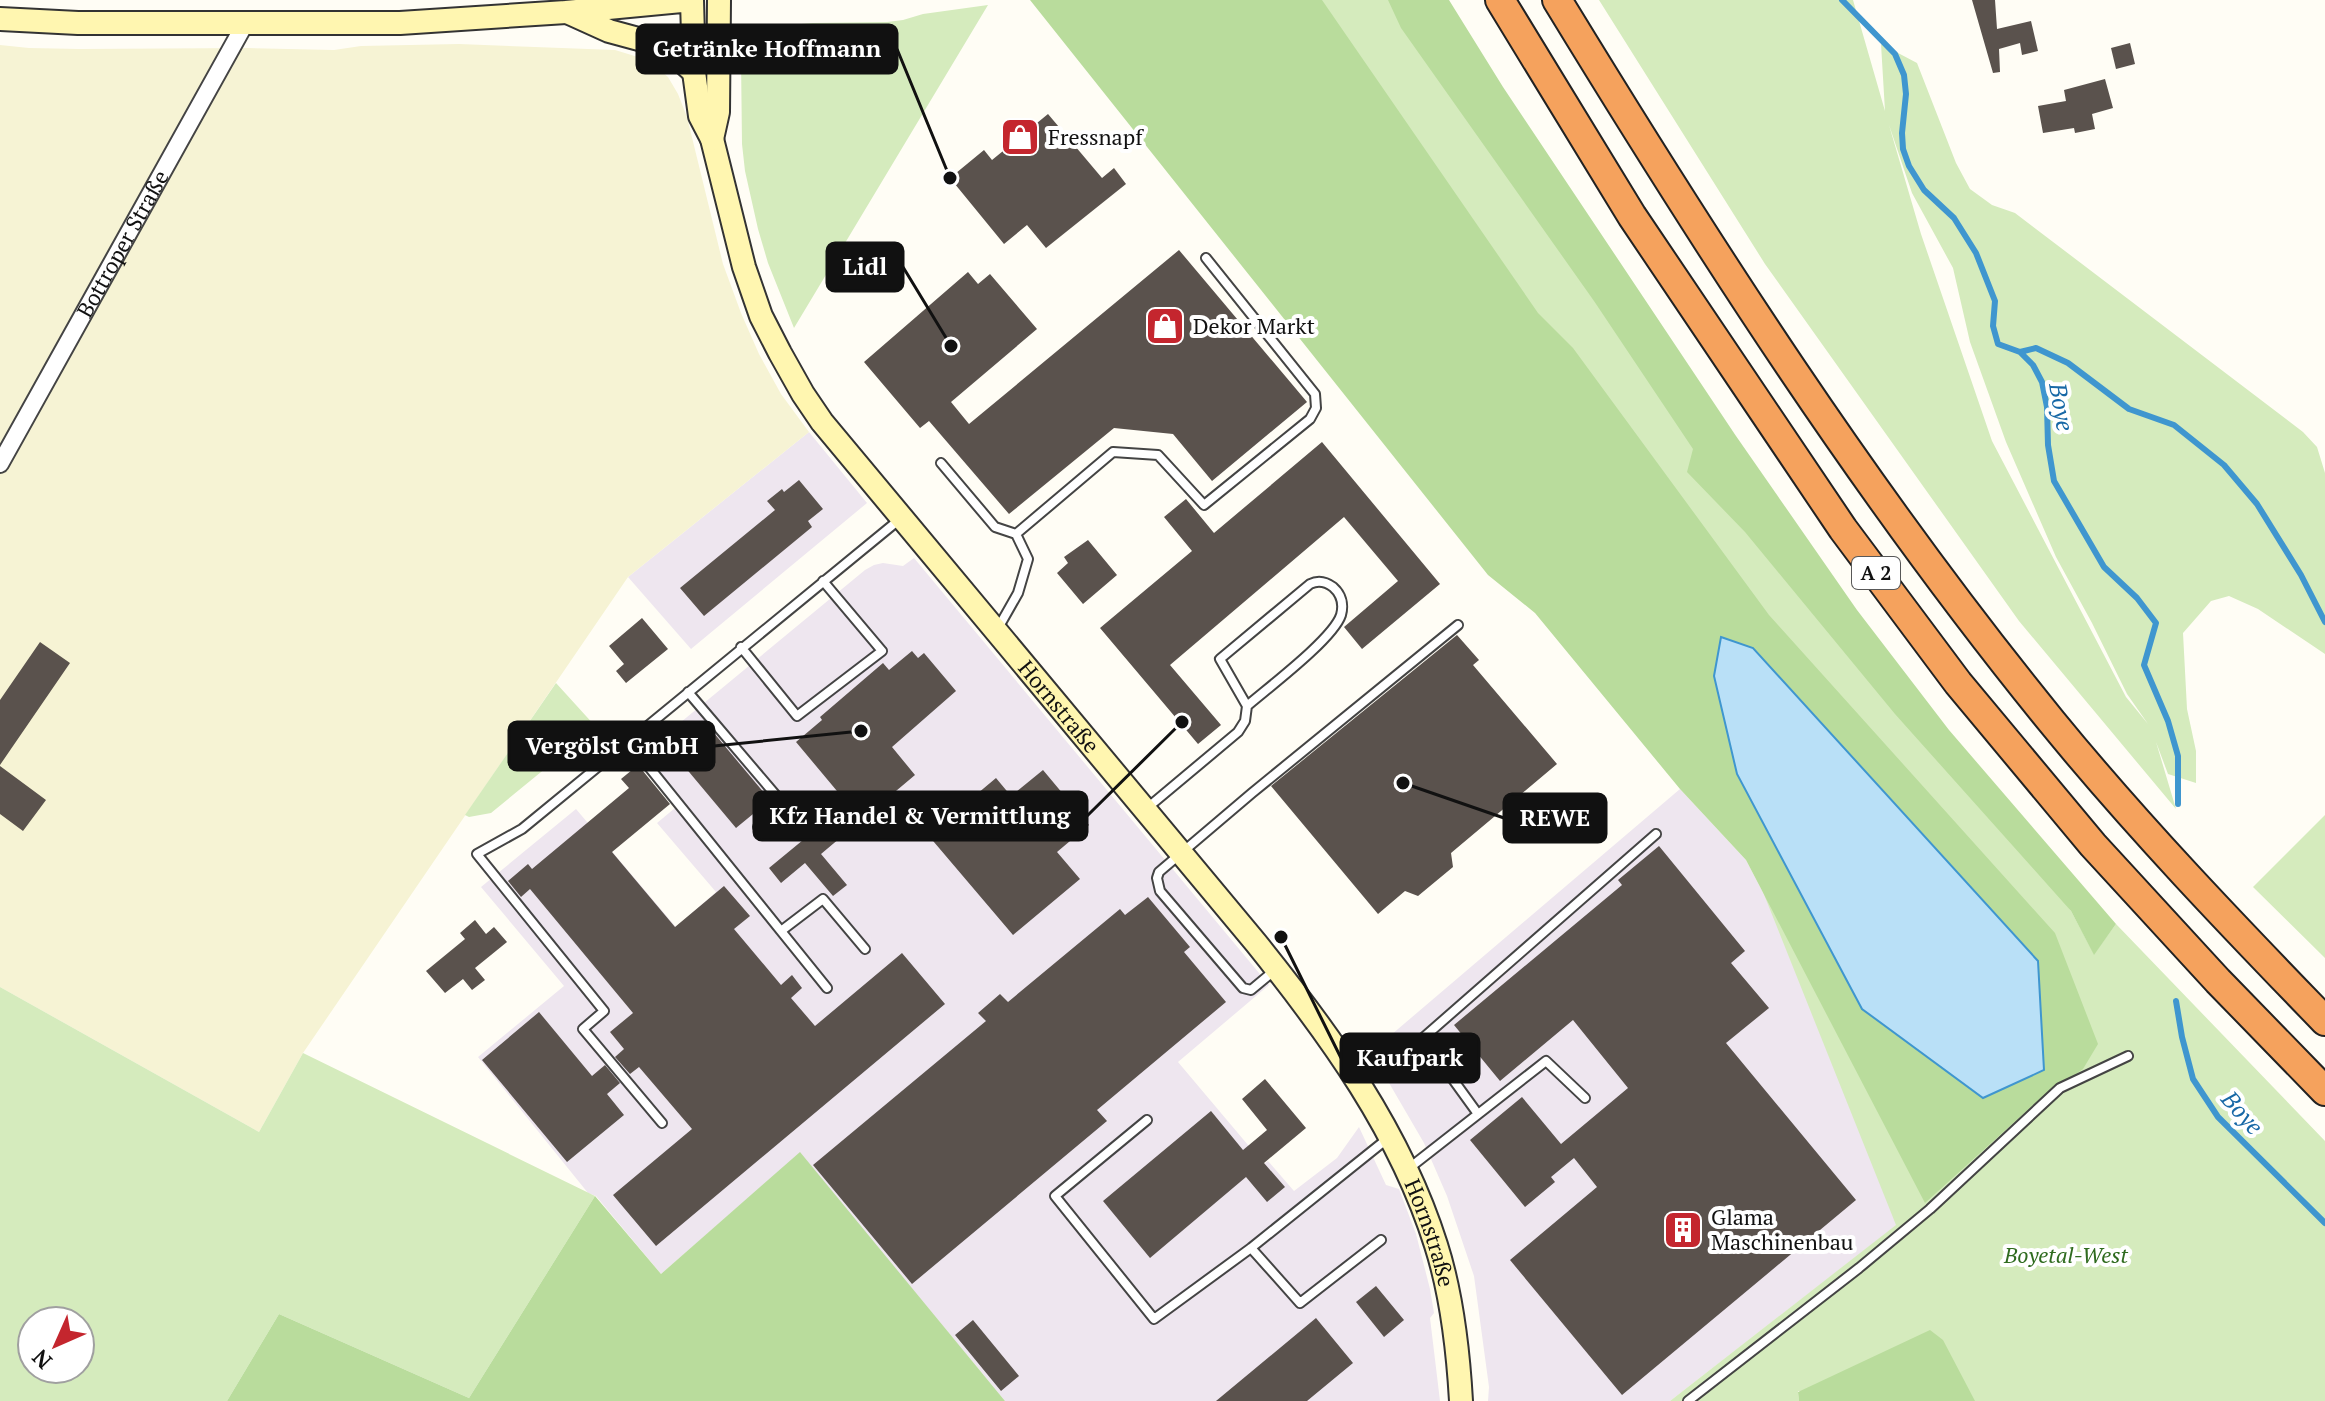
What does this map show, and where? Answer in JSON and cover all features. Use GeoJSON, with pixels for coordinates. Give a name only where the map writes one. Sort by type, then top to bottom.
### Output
{"type":"FeatureCollection","features":[{"type":"Feature","properties":{"kind":"highway","name":"A 2"},"geometry":{"type":"LineString","coordinates":[[1500,0],[1632,216],[1843,529],[1958,683],[2104,857],[2325,1091]]}},
{"type":"Feature","properties":{"kind":"highway","name":"A 2"},"geometry":{"type":"LineString","coordinates":[[1557,0],[1740,294],[1828,423],[1935,570],[2052,721],[2108,787],[2184,874],[2325,1021]]}},
{"type":"Feature","properties":{"kind":"street"},"geometry":{"type":"LineString","coordinates":[[0,19],[78,23],[400,23],[692,0]]}},
{"type":"Feature","properties":{"kind":"street","name":"Hornstraße"},"geometry":{"type":"LineString","coordinates":[[692,0],[694,72],[700,116],[712,139],[744,267],[767,328],[803,394],[822,422],[901,518],[1277,969],[1335,1046],[1391,1136],[1437,1247],[1449,1293],[1461,1401]]}},
{"type":"Feature","properties":{"kind":"street","name":"Hornstraße"},"geometry":{"type":"LineString","coordinates":[[712,139],[718,112],[719,0]]}},
{"type":"Feature","properties":{"kind":"street"},"geometry":{"type":"LineString","coordinates":[[566,12],[609,31],[657,44],[694,72]]}},
{"type":"Feature","properties":{"kind":"street","name":"Bottroper Straße"},"geometry":{"type":"LineString","coordinates":[[0,464],[246,22]]}},
{"type":"Feature","properties":{"kind":"lane"},"geometry":{"type":"LineString","coordinates":[[1016,534],[1113,452],[1158,455],[1204,505],[1310,419],[1316,408],[1315,394],[1206,258]]}},
{"type":"Feature","properties":{"kind":"lane"},"geometry":{"type":"LineString","coordinates":[[941,463],[995,527],[1016,534],[1028,559],[1018,593],[997,631]]}},
{"type":"Feature","properties":{"kind":"lane"},"geometry":{"type":"LineString","coordinates":[[662,1123],[583,1029],[604,1011],[477,854],[522,829],[901,518]]}},
{"type":"Feature","properties":{"kind":"lane"},"geometry":{"type":"LineString","coordinates":[[741,647],[797,716],[882,651],[823,581]]}},
{"type":"Feature","properties":{"kind":"lane"},"geometry":{"type":"LineString","coordinates":[[1146,809],[1238,732],[1245,721],[1247,706],[1220,659],[1310,584],[1316,581],[1328,583],[1342,600],[1341,615],[1328,636],[1247,706]]}},
{"type":"Feature","properties":{"kind":"lane"},"geometry":{"type":"LineString","coordinates":[[1277,969],[1251,990],[1243,988],[1160,891],[1159,872],[1458,625]]}},
{"type":"Feature","properties":{"kind":"lane"},"geometry":{"type":"LineString","coordinates":[[688,692],[785,806],[758,827]]}},
{"type":"Feature","properties":{"kind":"lane"},"geometry":{"type":"LineString","coordinates":[[628,741],[827,988]]}},
{"type":"Feature","properties":{"kind":"lane"},"geometry":{"type":"LineString","coordinates":[[1478,1114],[1423,1038],[1656,834]]}},
{"type":"Feature","properties":{"kind":"lane"},"geometry":{"type":"LineString","coordinates":[[781,931],[823,899],[865,949]]}},
{"type":"Feature","properties":{"kind":"lane"},"geometry":{"type":"LineString","coordinates":[[1688,1401],[1930,1209],[2060,1088],[2128,1056]]}},
{"type":"Feature","properties":{"kind":"lane"},"geometry":{"type":"LineString","coordinates":[[1407,1169],[1546,1061],[1585,1098]]}},
{"type":"Feature","properties":{"kind":"lane"},"geometry":{"type":"LineString","coordinates":[[1147,1120],[1055,1196],[1154,1319],[1251,1248],[1391,1136]]}},
{"type":"Feature","properties":{"kind":"lane"},"geometry":{"type":"LineString","coordinates":[[1251,1248],[1300,1303],[1381,1240]]}},
{"type":"Feature","properties":{"kind":"shaded area"},"geometry":{"type":"Polygon","coordinates":[[[459,44],[615,50],[638,57],[668,77],[687,117],[723,264],[741,313],[781,394],[809,432],[628,577],[303,1053],[259,1132],[0,987],[0,45],[79,49],[334,50],[361,46],[459,44]]]}},
{"type":"Feature","properties":{"kind":"shaded area"},"geometry":{"type":"Polygon","coordinates":[[[809,432],[867,503],[691,649],[628,577],[809,432]]]}},
{"type":"Feature","properties":{"kind":"shaded area"},"geometry":{"type":"Polygon","coordinates":[[[914,558],[1269,985],[1178,1062],[1264,1164],[1268,1161],[1294,1191],[1337,1158],[1359,1127],[1386,1185],[1399,1189],[1416,1234],[1430,1289],[1434,1313],[1430,1318],[1440,1401],[1005,1401],[800,1153],[661,1274],[596,1196],[588,1193],[478,1057],[564,986],[481,887],[576,809],[676,927],[716,892],[657,823],[675,808],[635,760],[865,570],[883,563],[903,566],[914,558]]]}},
{"type":"Feature","properties":{"kind":"shaded area"},"geometry":{"type":"Polygon","coordinates":[[[1680,789],[1746,860],[1925,1203],[1670,1401],[1488,1401],[1489,1387],[1474,1276],[1447,1196],[1424,1143],[1371,1052],[1680,789]]]}},
{"type":"Feature","properties":{"kind":"green space"},"geometry":{"type":"Polygon","coordinates":[[[1030,0],[1322,0],[1538,313],[1573,348],[1769,615],[2055,933],[2098,1044],[2083,1069],[2033,1105],[1925,1203],[1746,860],[1680,789],[1535,613],[1488,575],[1030,0]],[[1721,637],[2037,961],[1753,648],[1721,637]]]}},
{"type":"Feature","properties":{"kind":"green space","name":"Boyetal-West"},"geometry":{"type":"Polygon","coordinates":[[[1316,0],[1400,0],[2071,911],[2094,954],[2116,924],[2325,1141],[2325,1401],[1970,1401],[1798,1391],[1799,1401],[1670,1401],[1896,1225],[1751,862],[1316,0]]]}},
{"type":"Feature","properties":{"kind":"green space"},"geometry":{"type":"Polygon","coordinates":[[[1388,0],[1449,0],[1503,87],[1736,436],[1857,610],[1949,730],[2116,924],[2094,955],[2071,911],[1895,714],[1745,532],[1687,472],[1693,449],[1594,301],[1401,28],[1388,0]]]}},
{"type":"Feature","properties":{"kind":"green space"},"geometry":{"type":"Polygon","coordinates":[[[1599,0],[1853,0],[1885,111],[1881,44],[1917,63],[1956,163],[1970,189],[1992,205],[2015,213],[2303,432],[2317,447],[2325,473],[2325,654],[2258,609],[2229,596],[2211,601],[2183,633],[2187,709],[2196,751],[2196,783],[2168,774],[2156,742],[2176,809],[2019,621],[1765,264],[1599,0]],[[1889,125],[1921,234],[1992,441],[2126,697],[2148,724],[2127,694],[2056,557],[2006,442],[1970,342],[1953,268],[1912,193],[1889,125]]]}},
{"type":"Feature","properties":{"kind":"green space"},"geometry":{"type":"Polygon","coordinates":[[[988,5],[794,328],[768,263],[745,171],[741,59],[745,39],[753,31],[766,27],[887,22],[988,5]]]}},
{"type":"Feature","properties":{"kind":"green space"},"geometry":{"type":"Polygon","coordinates":[[[556,683],[596,727],[491,813],[465,815],[556,683]]]}},
{"type":"Feature","properties":{"kind":"green space"},"geometry":{"type":"Polygon","coordinates":[[[2325,815],[2325,958],[2253,887],[2325,815]]]}},
{"type":"Feature","properties":{"kind":"green space"},"geometry":{"type":"Polygon","coordinates":[[[0,987],[259,1132],[303,1053],[595,1196],[469,1398],[279,1314],[227,1401],[0,1401],[0,987]]]}},
{"type":"Feature","properties":{"kind":"green space"},"geometry":{"type":"Polygon","coordinates":[[[800,1152],[1005,1401],[227,1401],[279,1314],[469,1398],[595,1196],[661,1274],[800,1152]]]}},
{"type":"Feature","properties":{"kind":"green space"},"geometry":{"type":"Polygon","coordinates":[[[1930,1330],[1943,1340],[1975,1401],[1799,1401],[1798,1392],[1930,1330]]]}},
{"type":"Feature","properties":{"kind":"water"},"geometry":{"type":"Polygon","coordinates":[[[1721,637],[1753,648],[2038,961],[2044,1070],[1983,1098],[1862,1009],[1737,774],[1714,676],[1721,637]]]}},
{"type":"Feature","properties":{"kind":"building"},"geometry":{"type":"Polygon","coordinates":[[[1972,0],[1995,0],[1997,29],[2031,21],[2038,51],[2022,55],[2020,43],[1999,49],[2000,72],[1993,73],[1972,0]]]}},
{"type":"Feature","properties":{"kind":"building"},"geometry":{"type":"Polygon","coordinates":[[[2130,43],[2135,64],[2116,69],[2111,48],[2130,43]]]}},
{"type":"Feature","properties":{"kind":"building"},"geometry":{"type":"Polygon","coordinates":[[[2105,79],[2113,108],[2092,114],[2095,129],[2075,133],[2074,128],[2043,133],[2038,106],[2066,101],[2064,90],[2105,79]]]}},
{"type":"Feature","properties":{"kind":"building"},"geometry":{"type":"Polygon","coordinates":[[[1048,114],[1102,178],[1114,168],[1126,184],[1046,248],[1027,225],[1004,244],[950,178],[984,150],[992,160],[1048,114]]]}},
{"type":"Feature","properties":{"kind":"building","name":"Dekor Markt"},"geometry":{"type":"Polygon","coordinates":[[[1179,250],[1307,402],[1212,481],[1173,434],[1114,428],[1009,514],[929,421],[920,428],[864,362],[968,272],[978,284],[990,274],[1037,329],[951,402],[969,424],[1179,250]]]}},
{"type":"Feature","properties":{"kind":"building"},"geometry":{"type":"Polygon","coordinates":[[[1322,442],[1440,584],[1362,649],[1344,627],[1398,581],[1344,517],[1170,665],[1221,725],[1198,744],[1100,628],[1192,551],[1164,517],[1186,499],[1214,533],[1322,442]]]}},
{"type":"Feature","properties":{"kind":"building"},"geometry":{"type":"Polygon","coordinates":[[[799,480],[823,509],[808,521],[812,527],[704,616],[680,588],[775,510],[767,501],[799,480]]]}},
{"type":"Feature","properties":{"kind":"building"},"geometry":{"type":"Polygon","coordinates":[[[1088,540],[1117,575],[1083,604],[1057,573],[1068,563],[1064,557],[1088,540]]]}},
{"type":"Feature","properties":{"kind":"building"},"geometry":{"type":"Polygon","coordinates":[[[642,618],[668,649],[626,683],[616,671],[624,664],[609,646],[642,618]]]}},
{"type":"Feature","properties":{"kind":"building"},"geometry":{"type":"Polygon","coordinates":[[[1457,635],[1479,660],[1473,665],[1557,764],[1451,853],[1453,867],[1418,896],[1405,891],[1378,914],[1271,786],[1457,635]]]}},
{"type":"Feature","properties":{"kind":"building"},"geometry":{"type":"Polygon","coordinates":[[[40,642],[70,663],[0,765],[0,700],[40,642]]]}},
{"type":"Feature","properties":{"kind":"building"},"geometry":{"type":"Polygon","coordinates":[[[912,651],[918,658],[924,653],[956,691],[892,747],[915,775],[821,854],[847,885],[833,896],[805,863],[781,883],[769,868],[820,826],[815,820],[842,797],[796,742],[883,663],[889,670],[912,651]]]}},
{"type":"Feature","properties":{"kind":"building"},"geometry":{"type":"Polygon","coordinates":[[[708,726],[770,800],[736,828],[674,754],[708,726]]]}},
{"type":"Feature","properties":{"kind":"building"},"geometry":{"type":"Polygon","coordinates":[[[638,765],[670,804],[612,852],[675,927],[724,886],[750,916],[734,929],[781,985],[792,975],[802,988],[791,998],[815,1026],[902,953],[945,1004],[656,1246],[613,1195],[692,1129],[639,1067],[630,1074],[615,1057],[624,1049],[610,1032],[633,1013],[530,889],[521,897],[508,881],[528,864],[532,869],[629,788],[621,779],[638,765]]]}},
{"type":"Feature","properties":{"kind":"building"},"geometry":{"type":"Polygon","coordinates":[[[0,766],[46,800],[23,831],[0,814],[0,766]]]}},
{"type":"Feature","properties":{"kind":"building"},"geometry":{"type":"Polygon","coordinates":[[[1043,770],[1089,825],[1057,852],[1080,879],[1013,935],[928,835],[996,778],[1011,796],[1043,770]]]}},
{"type":"Feature","properties":{"kind":"building"},"geometry":{"type":"Polygon","coordinates":[[[1659,846],[1745,951],[1731,963],[1769,1008],[1726,1043],[1856,1200],[1622,1395],[1510,1260],[1597,1187],[1574,1158],[1551,1177],[1555,1182],[1525,1207],[1470,1140],[1522,1097],[1561,1144],[1628,1088],[1573,1020],[1500,1081],[1454,1025],[1622,885],[1618,880],[1659,846]]]}},
{"type":"Feature","properties":{"kind":"building"},"geometry":{"type":"Polygon","coordinates":[[[1148,897],[1190,947],[1184,952],[1226,1002],[1097,1110],[1107,1121],[912,1284],[813,1165],[986,1021],[978,1013],[1000,994],[1008,1002],[1120,909],[1125,915],[1148,897]]]}},
{"type":"Feature","properties":{"kind":"building"},"geometry":{"type":"Polygon","coordinates":[[[475,920],[486,934],[494,927],[507,942],[475,968],[485,980],[472,990],[463,979],[445,993],[426,971],[465,939],[460,933],[475,920]]]}},
{"type":"Feature","properties":{"kind":"building"},"geometry":{"type":"Polygon","coordinates":[[[539,1012],[592,1076],[605,1065],[620,1083],[607,1094],[624,1115],[567,1162],[482,1060],[539,1012]]]}},
{"type":"Feature","properties":{"kind":"building"},"geometry":{"type":"Polygon","coordinates":[[[1265,1079],[1306,1128],[1264,1163],[1285,1187],[1267,1202],[1246,1177],[1150,1258],[1103,1201],[1211,1111],[1243,1150],[1267,1130],[1242,1099],[1265,1079]]]}},
{"type":"Feature","properties":{"kind":"building"},"geometry":{"type":"Polygon","coordinates":[[[1376,1286],[1404,1320],[1384,1337],[1356,1302],[1376,1286]]]}},
{"type":"Feature","properties":{"kind":"building"},"geometry":{"type":"Polygon","coordinates":[[[1316,1318],[1353,1363],[1307,1401],[1216,1401],[1316,1318]]]}},
{"type":"Feature","properties":{"kind":"building"},"geometry":{"type":"Polygon","coordinates":[[[973,1320],[1019,1376],[1001,1391],[955,1335],[973,1320]]]}},
{"type":"Feature","properties":{"kind":"waterway","name":"Boye"},"geometry":{"type":"LineString","coordinates":[[1842,0],[1895,54],[1904,75],[1906,94],[1902,133],[1909,166],[1924,190],[1954,218],[1976,253],[1995,301],[1993,326],[1998,344],[2020,352],[2033,365],[2042,382],[2054,481],[2104,567],[2137,598],[2156,623],[2144,665],[2168,721],[2178,756],[2178,804]]}},
{"type":"Feature","properties":{"kind":"waterway"},"geometry":{"type":"LineString","coordinates":[[2020,352],[2036,348],[2068,363],[2129,409],[2174,425],[2224,465],[2257,504],[2301,575],[2325,622]]}},
{"type":"Feature","properties":{"kind":"waterway","name":"Boye"},"geometry":{"type":"LineString","coordinates":[[2176,1001],[2193,1079],[2218,1117],[2325,1223]]}},
{"type":"Feature","properties":{"kind":"place","name":"Fressnapf"},"geometry":{"type":"Point","coordinates":[1020,137]}},
{"type":"Feature","properties":{"kind":"place","name":"Getränke Hoffmann"},"geometry":{"type":"Point","coordinates":[950,178]}},
{"type":"Feature","properties":{"kind":"place","name":"Dekor Markt"},"geometry":{"type":"Point","coordinates":[1165,326]}},
{"type":"Feature","properties":{"kind":"place","name":"Lidl"},"geometry":{"type":"Point","coordinates":[951,346]}},
{"type":"Feature","properties":{"kind":"place","name":"Kfz Handel & Vermittlung"},"geometry":{"type":"Point","coordinates":[1182,722]}},
{"type":"Feature","properties":{"kind":"place","name":"Vergölst GmbH"},"geometry":{"type":"Point","coordinates":[861,731]}},
{"type":"Feature","properties":{"kind":"place","name":"REWE"},"geometry":{"type":"Point","coordinates":[1403,783]}},
{"type":"Feature","properties":{"kind":"place","name":"Kaufpark"},"geometry":{"type":"Point","coordinates":[1281,937]}},
{"type":"Feature","properties":{"kind":"place","name":"Glama Maschinenbau"},"geometry":{"type":"Point","coordinates":[1683,1230]}}]}
